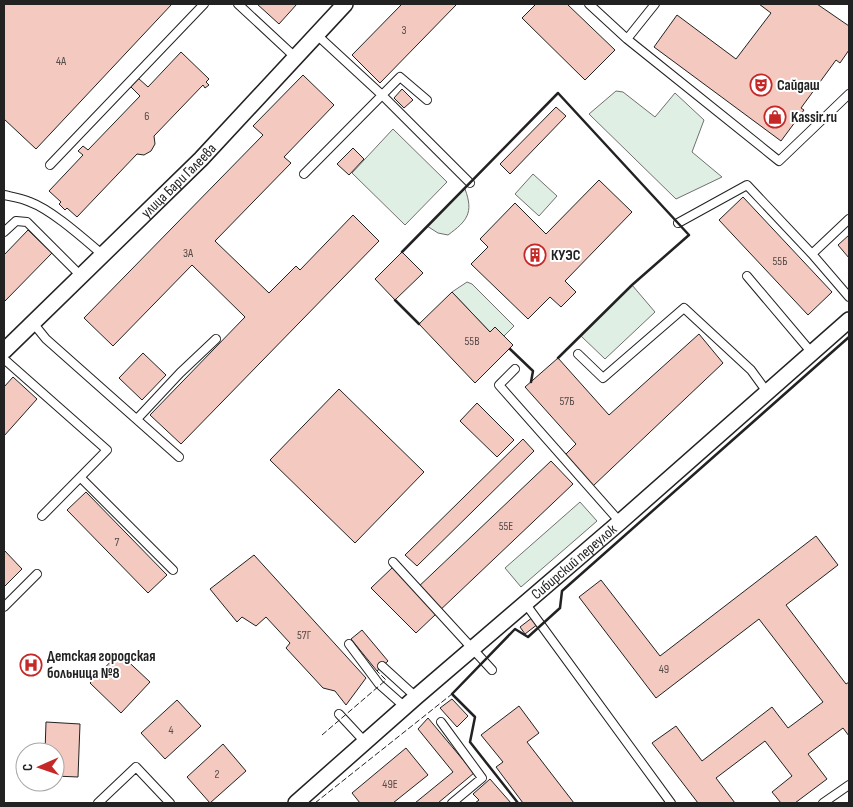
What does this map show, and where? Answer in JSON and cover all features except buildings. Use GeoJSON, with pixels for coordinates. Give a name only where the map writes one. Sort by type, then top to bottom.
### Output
{"type":"FeatureCollection","features":[{"type":"Feature","properties":{"kind":"street","name":"улица Бари Галеева"},"geometry":{"type":"LineString","coordinates":[[4,351],[201,159],[345,4]]}},
{"type":"Feature","properties":{"kind":"street","name":"Сибирский переулок"},"geometry":{"type":"LineString","coordinates":[[296,803],[849,320]]}},
{"type":"Feature","properties":{"kind":"lane"},"geometry":{"type":"LineString","coordinates":[[50,165],[204,4]]}},
{"type":"Feature","properties":{"kind":"lane"},"geometry":{"type":"LineString","coordinates":[[238,4],[295,57]]}},
{"type":"Feature","properties":{"kind":"lane"},"geometry":{"type":"LineString","coordinates":[[589,4],[627,38],[779,161],[849,94]]}},
{"type":"Feature","properties":{"kind":"lane"},"geometry":{"type":"LineString","coordinates":[[627,38],[655,4]]}},
{"type":"Feature","properties":{"kind":"lane"},"geometry":{"type":"LineString","coordinates":[[317,35],[382,95],[470,183]]}},
{"type":"Feature","properties":{"kind":"lane"},"geometry":{"type":"LineString","coordinates":[[304,174],[400,77],[427,100]]}},
{"type":"Feature","properties":{"kind":"lane"},"geometry":{"type":"LineString","coordinates":[[678,222],[747,184],[849,297]]}},
{"type":"Feature","properties":{"kind":"lane"},"geometry":{"type":"LineString","coordinates":[[4,195],[29,201],[42,208],[103,255]]}},
{"type":"Feature","properties":{"kind":"lane"},"geometry":{"type":"LineString","coordinates":[[812,254],[849,219]]}},
{"type":"Feature","properties":{"kind":"lane"},"geometry":{"type":"LineString","coordinates":[[4,232],[16,220],[27,222],[81,276]]}},
{"type":"Feature","properties":{"kind":"lane"},"geometry":{"type":"LineString","coordinates":[[747,276],[812,353]]}},
{"type":"Feature","properties":{"kind":"lane"},"geometry":{"type":"LineString","coordinates":[[578,354],[603,378],[684,308],[751,370],[767,392]]}},
{"type":"Feature","properties":{"kind":"lane"},"geometry":{"type":"LineString","coordinates":[[32,323],[46,339],[179,457]]}},
{"type":"Feature","properties":{"kind":"lane"},"geometry":{"type":"LineString","coordinates":[[137,419],[216,339]]}},
{"type":"Feature","properties":{"kind":"lane"},"geometry":{"type":"LineString","coordinates":[[4,359],[107,450],[42,516]]}},
{"type":"Feature","properties":{"kind":"lane"},"geometry":{"type":"LineString","coordinates":[[515,369],[499,385],[620,522]]}},
{"type":"Feature","properties":{"kind":"lane"},"geometry":{"type":"LineString","coordinates":[[81,478],[173,570]]}},
{"type":"Feature","properties":{"kind":"lane"},"geometry":{"type":"LineString","coordinates":[[393,562],[492,670]]}},
{"type":"Feature","properties":{"kind":"lane"},"geometry":{"type":"LineString","coordinates":[[4,607],[37,574]]}},
{"type":"Feature","properties":{"kind":"lane"},"geometry":{"type":"LineString","coordinates":[[525,603],[671,803]]}},
{"type":"Feature","properties":{"kind":"lane"},"geometry":{"type":"LineString","coordinates":[[349,644],[379,684],[410,702]]}},
{"type":"Feature","properties":{"kind":"lane"},"geometry":{"type":"LineString","coordinates":[[382,666],[410,702]]}},
{"type":"Feature","properties":{"kind":"lane"},"geometry":{"type":"LineString","coordinates":[[339,714],[364,742]]}},
{"type":"Feature","properties":{"kind":"lane"},"geometry":{"type":"LineString","coordinates":[[441,722],[482,778],[452,803]]}},
{"type":"Feature","properties":{"kind":"lane"},"geometry":{"type":"LineString","coordinates":[[98,803],[136,768],[170,803]]}},
{"type":"Feature","properties":{"kind":"lane"},"geometry":{"type":"LineString","coordinates":[[823,803],[849,785]]}},
{"type":"Feature","properties":{"kind":"green space"},"geometry":{"type":"Polygon","coordinates":[[[616,91],[623,92],[655,117],[675,93],[704,120],[692,152],[722,177],[676,199],[589,114],[616,91]]]}},
{"type":"Feature","properties":{"kind":"green space"},"geometry":{"type":"Polygon","coordinates":[[[393,129],[447,182],[405,225],[352,173],[393,129]]]}},
{"type":"Feature","properties":{"kind":"green space"},"geometry":{"type":"Polygon","coordinates":[[[533,174],[557,196],[539,216],[515,194],[533,174]]]}},
{"type":"Feature","properties":{"kind":"green space"},"geometry":{"type":"Polygon","coordinates":[[[465,189],[469,210],[460,225],[448,235],[438,233],[427,226],[465,189]]]}},
{"type":"Feature","properties":{"kind":"green space"},"geometry":{"type":"Polygon","coordinates":[[[467,282],[472,284],[514,326],[504,336],[495,327],[490,332],[452,292],[467,282]]]}},
{"type":"Feature","properties":{"kind":"green space"},"geometry":{"type":"Polygon","coordinates":[[[632,285],[655,312],[605,359],[581,336],[632,285]]]}},
{"type":"Feature","properties":{"kind":"green space"},"geometry":{"type":"Polygon","coordinates":[[[580,502],[597,521],[521,587],[505,568],[580,502]]]}},
{"type":"Feature","properties":{"kind":"fence"},"geometry":{"type":"LineString","coordinates":[[322,735],[386,680],[377,671]]}},
{"type":"Feature","properties":{"kind":"fence"},"geometry":{"type":"LineString","coordinates":[[315,803],[452,694]]}},
{"type":"Feature","properties":{"kind":"wall"},"geometry":{"type":"LineString","coordinates":[[402,252],[558,93],[689,235],[632,285],[558,358]]}},
{"type":"Feature","properties":{"kind":"wall"},"geometry":{"type":"LineString","coordinates":[[395,300],[419,324]]}},
{"type":"Feature","properties":{"kind":"wall"},"geometry":{"type":"LineString","coordinates":[[518,803],[470,742],[475,717],[452,694],[515,629],[528,637],[560,608],[562,591],[849,337]]}},
{"type":"Feature","properties":{"kind":"wall"},"geometry":{"type":"LineString","coordinates":[[510,349],[533,371],[531,382]]}},
{"type":"Feature","properties":{"kind":"place","name":"Сайдаш"},"geometry":{"type":"Point","coordinates":[761,85]}},
{"type":"Feature","properties":{"kind":"place","name":"Kassir.ru"},"geometry":{"type":"Point","coordinates":[775,117]}},
{"type":"Feature","properties":{"kind":"place","name":"КУЭС"},"geometry":{"type":"Point","coordinates":[535,255]}},
{"type":"Feature","properties":{"kind":"place","name":"Детская городская больница №8"},"geometry":{"type":"Point","coordinates":[31,665]}}]}
